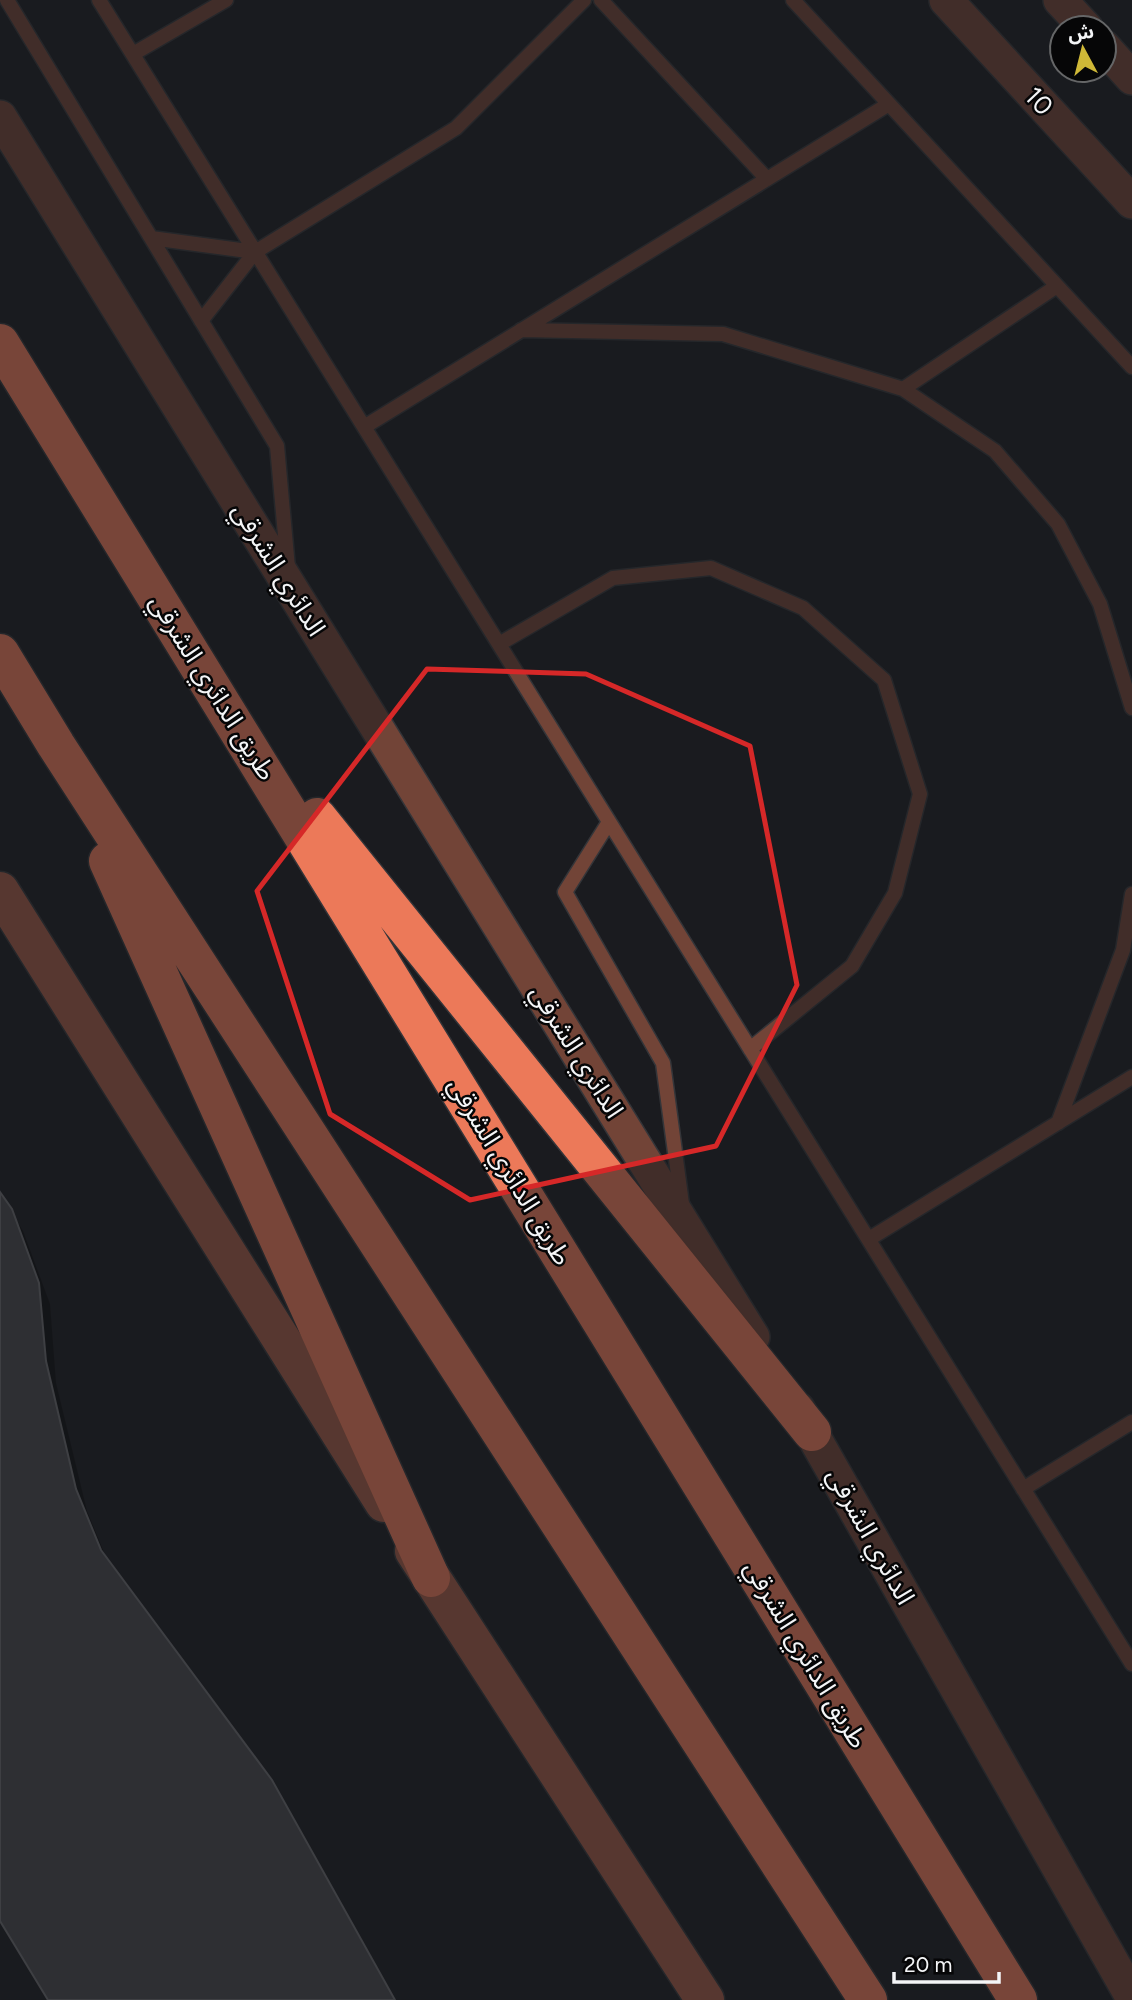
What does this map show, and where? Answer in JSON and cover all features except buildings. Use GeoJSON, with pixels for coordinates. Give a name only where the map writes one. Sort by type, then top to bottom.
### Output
{"type":"FeatureCollection","features":[{"type":"Feature","properties":{"kind":"highway","name":"طريق الدائري الشرقي"},"geometry":{"type":"LineString","coordinates":[[0,343],[218,693],[1018,2000]]}},
{"type":"Feature","properties":{"kind":"highway"},"geometry":{"type":"LineString","coordinates":[[0,653],[56,744],[868,2000]]}},
{"type":"Feature","properties":{"kind":"highway"},"geometry":{"type":"LineString","coordinates":[[218,693],[812,1432]]}},
{"type":"Feature","properties":{"kind":"highway"},"geometry":{"type":"LineString","coordinates":[[56,744],[431,1577]]}},
{"type":"Feature","properties":{"kind":"main road"},"geometry":{"type":"LineString","coordinates":[[0,891],[431,1577],[705,2000]]}},
{"type":"Feature","properties":{"kind":"street","name":"10"},"geometry":{"type":"LineString","coordinates":[[946,0],[1132,202]]}},
{"type":"Feature","properties":{"kind":"street"},"geometry":{"type":"LineString","coordinates":[[1060,0],[1073,14]]}},
{"type":"Feature","properties":{"kind":"street"},"geometry":{"type":"LineString","coordinates":[[1118,62],[1132,78]]}},
{"type":"Feature","properties":{"kind":"street","name":"الدائري الشرقي"},"geometry":{"type":"LineString","coordinates":[[0,117],[812,1432],[1132,1997]]}},
{"type":"Feature","properties":{"kind":"lane"},"geometry":{"type":"LineString","coordinates":[[7,0],[276,446],[290,587]]}},
{"type":"Feature","properties":{"kind":"lane"},"geometry":{"type":"LineString","coordinates":[[99,0],[1132,1664]]}},
{"type":"Feature","properties":{"kind":"lane"},"geometry":{"type":"LineString","coordinates":[[133,54],[226,0]]}},
{"type":"Feature","properties":{"kind":"lane"},"geometry":{"type":"LineString","coordinates":[[201,321],[255,252],[456,128],[584,0]]}},
{"type":"Feature","properties":{"kind":"lane"},"geometry":{"type":"LineString","coordinates":[[601,0],[767,179]]}},
{"type":"Feature","properties":{"kind":"lane"},"geometry":{"type":"LineString","coordinates":[[793,0],[1132,367]]}},
{"type":"Feature","properties":{"kind":"lane"},"geometry":{"type":"LineString","coordinates":[[364,427],[889,104]]}},
{"type":"Feature","properties":{"kind":"lane"},"geometry":{"type":"LineString","coordinates":[[151,238],[255,252]]}},
{"type":"Feature","properties":{"kind":"lane"},"geometry":{"type":"LineString","coordinates":[[903,389],[1057,286]]}},
{"type":"Feature","properties":{"kind":"lane"},"geometry":{"type":"LineString","coordinates":[[521,331],[723,334],[903,389],[995,451],[1058,524],[1100,604],[1132,708]]}},
{"type":"Feature","properties":{"kind":"lane"},"geometry":{"type":"LineString","coordinates":[[499,644],[614,578],[711,568],[803,608],[884,680],[920,794],[895,894],[852,966],[750,1049]]}},
{"type":"Feature","properties":{"kind":"lane"},"geometry":{"type":"LineString","coordinates":[[609,822],[565,892],[663,1063],[685,1226]]}},
{"type":"Feature","properties":{"kind":"lane"},"geometry":{"type":"LineString","coordinates":[[1058,1123],[1123,950],[1132,894]]}},
{"type":"Feature","properties":{"kind":"lane"},"geometry":{"type":"LineString","coordinates":[[869,1239],[1132,1077]]}},
{"type":"Feature","properties":{"kind":"lane"},"geometry":{"type":"LineString","coordinates":[[1023,1489],[1132,1422]]}},
{"type":"Feature","properties":{"kind":"highlighted area"},"geometry":{"type":"Polygon","coordinates":[[[427,669],[586,674],[750,746],[797,985],[716,1146],[470,1200],[330,1114],[257,891],[427,669]]]}}]}
